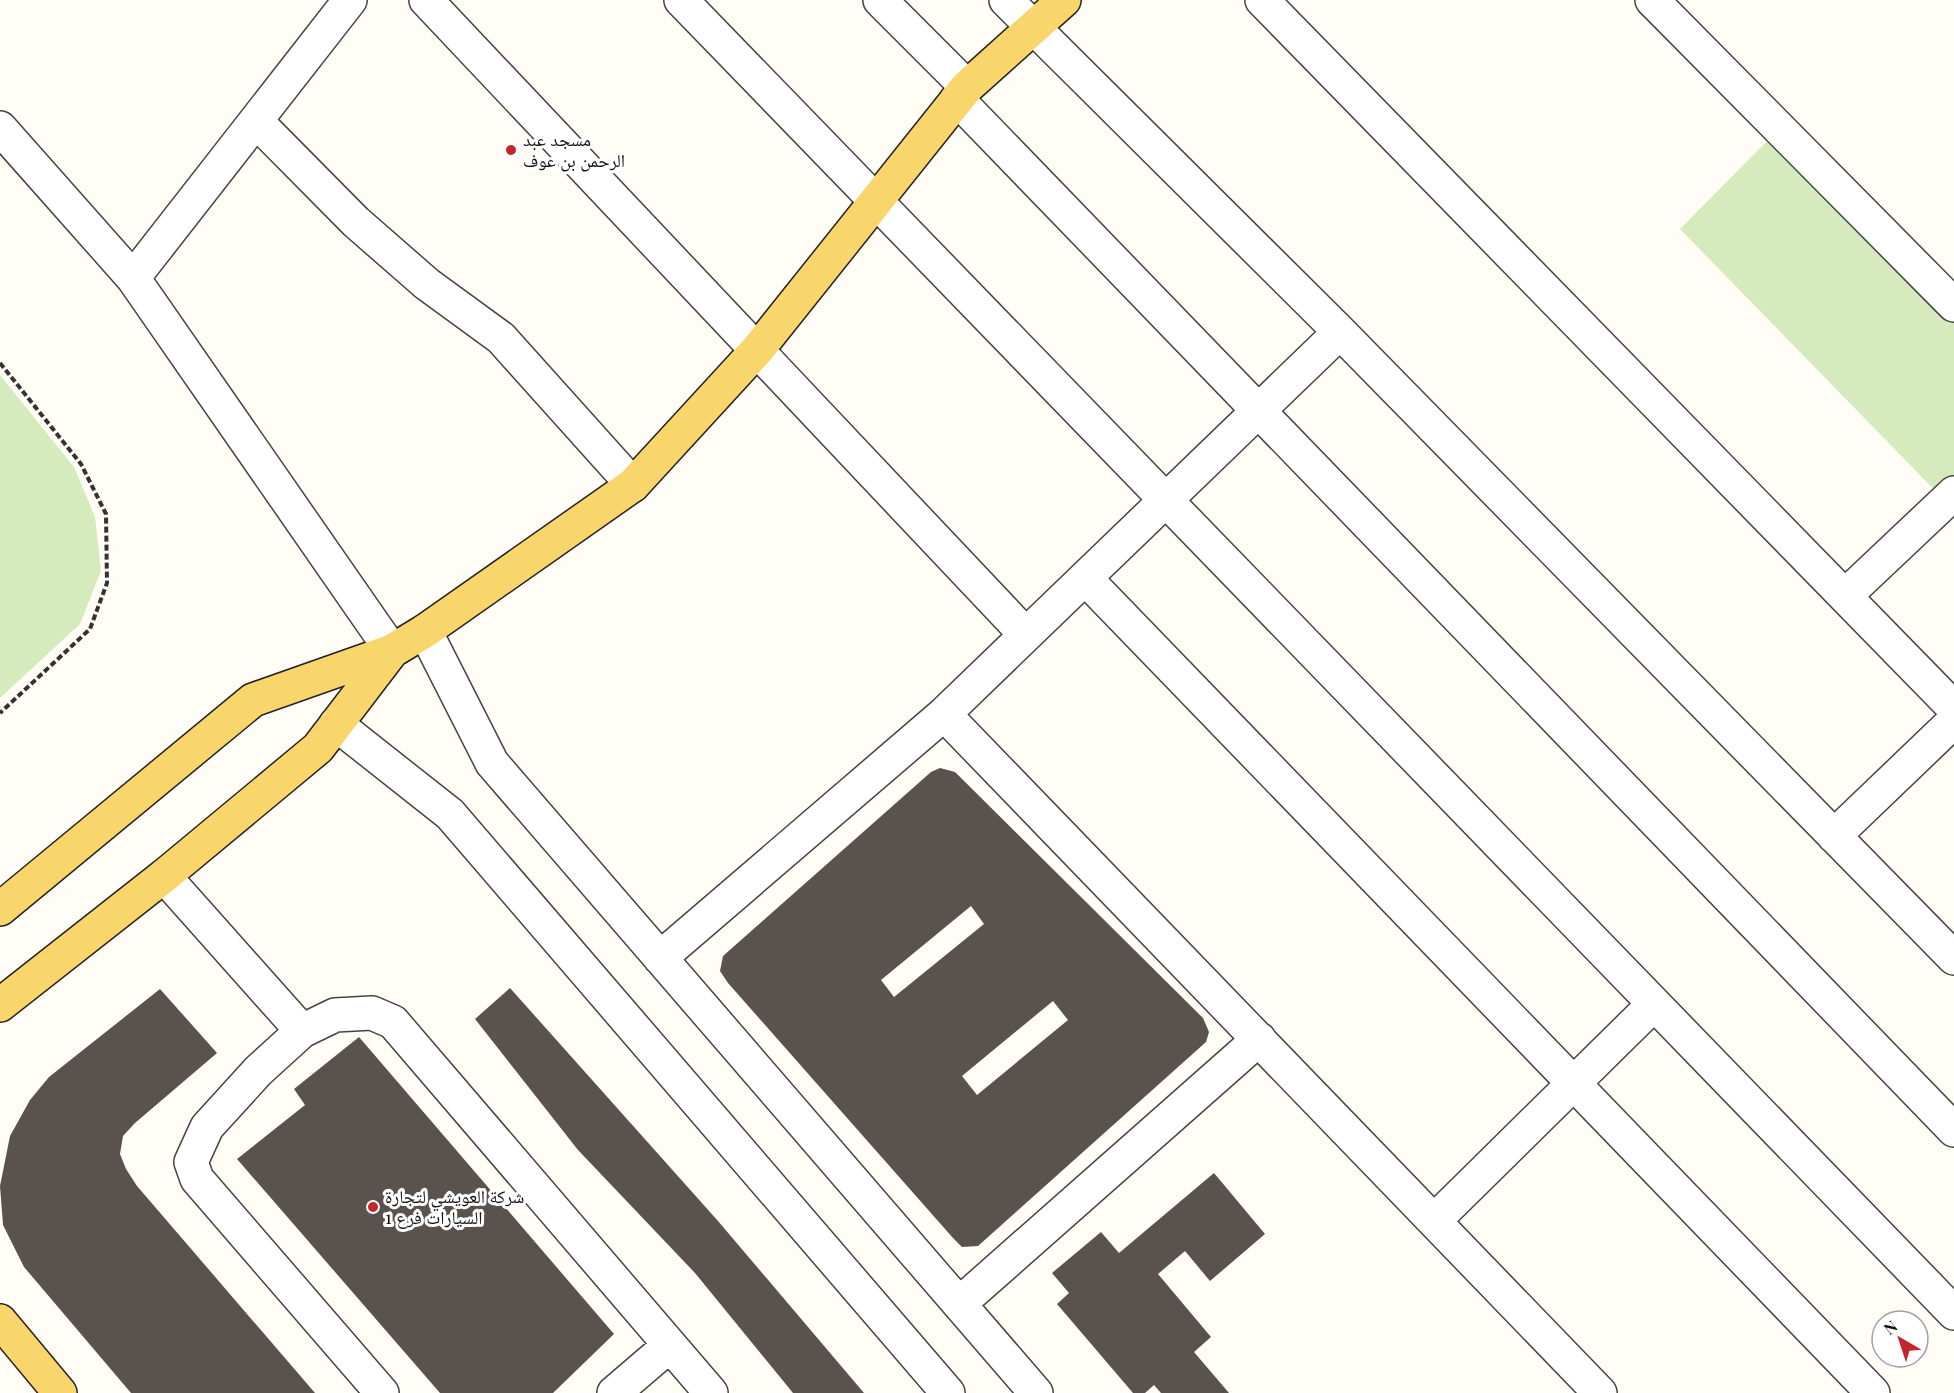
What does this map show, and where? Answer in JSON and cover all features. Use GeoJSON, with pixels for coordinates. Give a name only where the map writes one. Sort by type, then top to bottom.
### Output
{"type":"FeatureCollection","features":[{"type":"Feature","properties":{"kind":"main road"},"geometry":{"type":"LineString","coordinates":[[0,909],[253,700],[392,651],[425,631],[633,484],[758,349],[962,93],[1064,0]]}},
{"type":"Feature","properties":{"kind":"main road"},"geometry":{"type":"LineString","coordinates":[[0,1005],[164,876],[318,748],[392,651]]}},
{"type":"Feature","properties":{"kind":"main road"},"geometry":{"type":"LineString","coordinates":[[0,1321],[60,1393]]}},
{"type":"Feature","properties":{"kind":"street"},"geometry":{"type":"LineString","coordinates":[[133,278],[350,0]]}},
{"type":"Feature","properties":{"kind":"street"},"geometry":{"type":"LineString","coordinates":[[426,0],[1026,634]]}},
{"type":"Feature","properties":{"kind":"street"},"geometry":{"type":"LineString","coordinates":[[681,0],[1654,1004],[1950,1302]]}},
{"type":"Feature","properties":{"kind":"street"},"geometry":{"type":"LineString","coordinates":[[880,0],[962,93],[1258,412],[1954,1130]]}},
{"type":"Feature","properties":{"kind":"street"},"geometry":{"type":"LineString","coordinates":[[1006,0],[1340,332],[1954,958]]}},
{"type":"Feature","properties":{"kind":"street"},"geometry":{"type":"LineString","coordinates":[[1262,0],[1954,708]]}},
{"type":"Feature","properties":{"kind":"street"},"geometry":{"type":"LineString","coordinates":[[1652,0],[1954,305]]}},
{"type":"Feature","properties":{"kind":"street"},"geometry":{"type":"LineString","coordinates":[[256,121],[356,222],[427,284],[501,338],[633,484]]}},
{"type":"Feature","properties":{"kind":"street"},"geometry":{"type":"LineString","coordinates":[[0,128],[133,278],[392,651]]}},
{"type":"Feature","properties":{"kind":"street"},"geometry":{"type":"LineString","coordinates":[[660,958],[944,714],[1340,332]]}},
{"type":"Feature","properties":{"kind":"street"},"geometry":{"type":"LineString","coordinates":[[1845,596],[1951,502]]}},
{"type":"Feature","properties":{"kind":"street"},"geometry":{"type":"LineString","coordinates":[[1086,578],[1873,1393]]}},
{"type":"Feature","properties":{"kind":"street"},"geometry":{"type":"LineString","coordinates":[[425,631],[492,763],[1036,1393]]}},
{"type":"Feature","properties":{"kind":"street"},"geometry":{"type":"LineString","coordinates":[[944,714],[1600,1393]]}},
{"type":"Feature","properties":{"kind":"street"},"geometry":{"type":"LineString","coordinates":[[1834,836],[1954,721]]}},
{"type":"Feature","properties":{"kind":"street"},"geometry":{"type":"LineString","coordinates":[[336,724],[450,814],[948,1393]]}},
{"type":"Feature","properties":{"kind":"street"},"geometry":{"type":"LineString","coordinates":[[164,876],[302,1031]]}},
{"type":"Feature","properties":{"kind":"street"},"geometry":{"type":"LineString","coordinates":[[1434,1221],[1654,1004]]}},
{"type":"Feature","properties":{"kind":"street"},"geometry":{"type":"LineString","coordinates":[[382,1393],[197,1179],[191,1162],[207,1127],[258,1071],[302,1031],[335,1015],[372,1013],[393,1022],[711,1393]]}},
{"type":"Feature","properties":{"kind":"street"},"geometry":{"type":"LineString","coordinates":[[959,1304],[1259,1039]]}},
{"type":"Feature","properties":{"kind":"street"},"geometry":{"type":"LineString","coordinates":[[614,1393],[670,1345]]}},
{"type":"Feature","properties":{"kind":"path"},"geometry":{"type":"LineString","coordinates":[[0,363],[81,464],[106,514],[107,583],[90,629],[0,714]]}},
{"type":"Feature","properties":{"kind":"green space"},"geometry":{"type":"Polygon","coordinates":[[[1779,129],[1954,305],[1954,510],[1680,229],[1779,129]]]}},
{"type":"Feature","properties":{"kind":"green space"},"geometry":{"type":"Polygon","coordinates":[[[0,375],[74,467],[95,517],[101,571],[80,624],[0,698],[0,375]]]}},
{"type":"Feature","properties":{"kind":"building"},"geometry":{"type":"Polygon","coordinates":[[[940,768],[955,772],[1203,1018],[1209,1032],[1206,1042],[978,1246],[962,1247],[953,1238],[728,983],[720,971],[723,956],[931,772],[940,768]],[[971,906],[881,980],[894,997],[984,924],[971,906]],[[1053,1001],[962,1076],[977,1095],[1068,1020],[1053,1001]]]}},
{"type":"Feature","properties":{"kind":"building"},"geometry":{"type":"Polygon","coordinates":[[[510,988],[718,1221],[864,1393],[793,1393],[695,1273],[578,1150],[475,1019],[510,988]]]}},
{"type":"Feature","properties":{"kind":"building"},"geometry":{"type":"Polygon","coordinates":[[[160,989],[217,1053],[135,1123],[123,1136],[120,1154],[137,1186],[315,1393],[131,1393],[24,1267],[3,1225],[0,1186],[10,1136],[30,1100],[49,1077],[160,989]]]}},
{"type":"Feature","properties":{"kind":"building"},"geometry":{"type":"Polygon","coordinates":[[[359,1037],[614,1334],[553,1393],[440,1393],[237,1159],[305,1105],[294,1089],[359,1037]]]}},
{"type":"Feature","properties":{"kind":"building"},"geometry":{"type":"Polygon","coordinates":[[[1214,1173],[1265,1234],[1210,1281],[1185,1251],[1158,1274],[1211,1337],[1194,1352],[1229,1393],[1161,1393],[1154,1385],[1145,1393],[1133,1393],[1057,1304],[1069,1293],[1052,1273],[1101,1232],[1119,1253],[1214,1173]]]}},
{"type":"Feature","properties":{"kind":"place","name":"مسجد عبد الرحمن بن عوف"},"geometry":{"type":"Point","coordinates":[511,150]}},
{"type":"Feature","properties":{"kind":"place","name":"شركة العويشي لتجارة السيارات فرع 1"},"geometry":{"type":"Point","coordinates":[373,1207]}}]}
